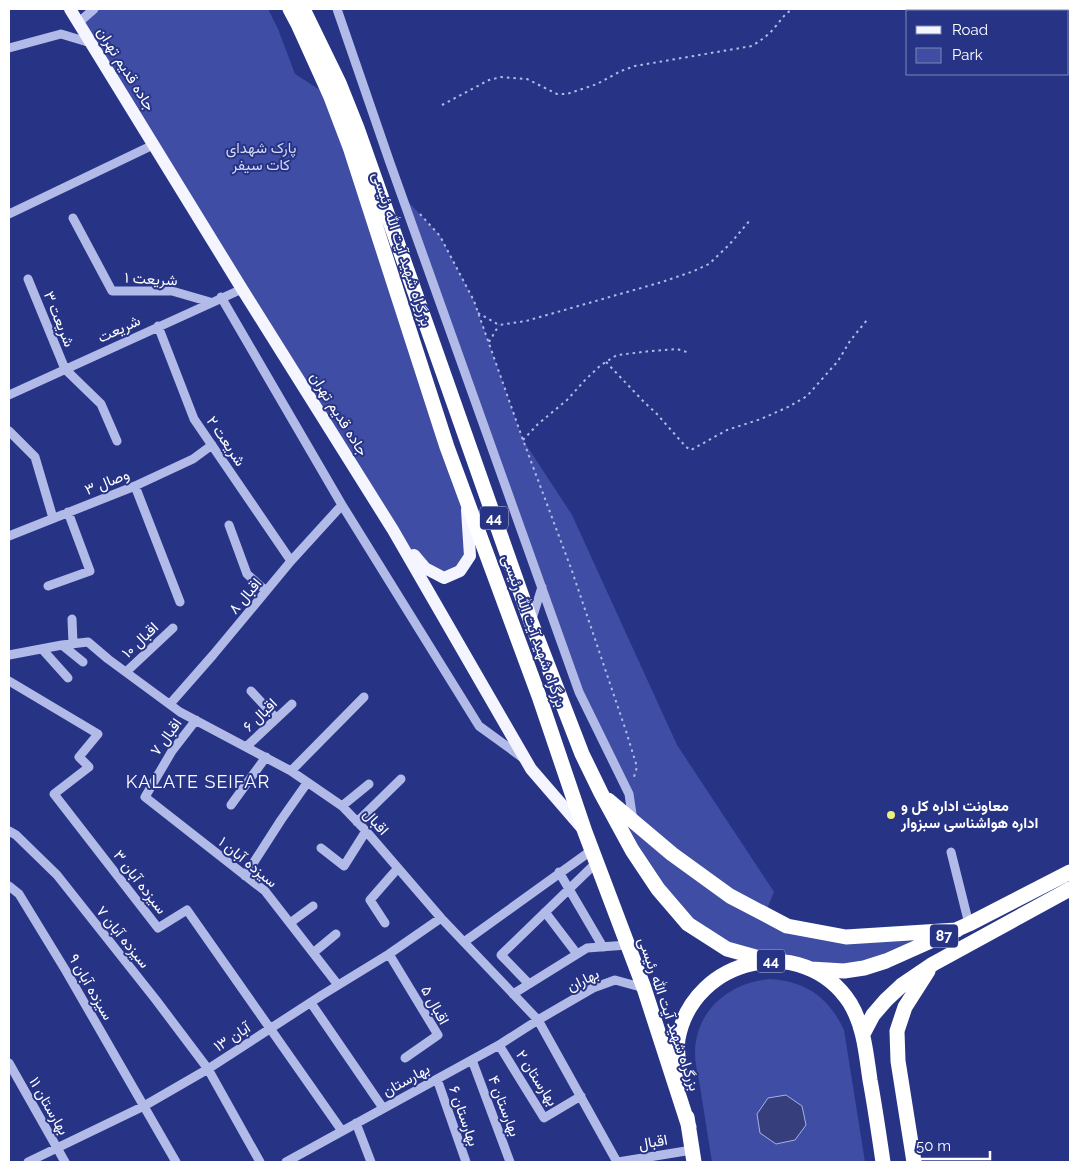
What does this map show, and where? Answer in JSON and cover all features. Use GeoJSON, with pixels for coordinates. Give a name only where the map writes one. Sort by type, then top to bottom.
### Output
{"type":"FeatureCollection","features":[{"type":"Feature","properties":{"kind":"highway","name":"بزرگراه شهید آیت الله رئیسی"},"geometry":{"type":"LineString","coordinates":[[290,9],[330,97],[350,147],[447,447],[540,699],[585,832],[644,988],[689,1127]]}},
{"type":"Feature","properties":{"kind":"highway","name":"بزرگراه شهید آیت الله رئیسی"},"geometry":{"type":"LineString","coordinates":[[303,9],[357,128],[531,622],[579,745],[601,793],[632,850],[658,889],[688,924],[727,949],[770,961]]}},
{"type":"Feature","properties":{"kind":"highway"},"geometry":{"type":"LineString","coordinates":[[392,276],[393,271],[397,267],[402,267],[407,271]]}},
{"type":"Feature","properties":{"kind":"highway"},"geometry":{"type":"LineString","coordinates":[[601,793],[672,854],[730,896],[787,926],[846,937],[963,927]]}},
{"type":"Feature","properties":{"kind":"highway","name":"87"},"geometry":{"type":"LineString","coordinates":[[808,969],[844,971],[864,968],[888,960],[963,927],[1070,872]]}},
{"type":"Feature","properties":{"kind":"highway","name":"87"},"geometry":{"type":"LineString","coordinates":[[863,1034],[873,1015],[902,985],[932,964],[1070,889]]}},
{"type":"Feature","properties":{"kind":"highway","name":"44"},"geometry":{"type":"LineString","coordinates":[[693,1156],[677,1054],[681,1027],[693,1004],[710,984],[721,976],[744,965],[770,961],[794,964],[820,975],[844,996],[855,1012],[863,1034],[883,1162]]}},
{"type":"Feature","properties":{"kind":"highway"},"geometry":{"type":"LineString","coordinates":[[914,1162],[898,1061],[897,1031],[905,1007],[932,964]]}},
{"type":"Feature","properties":{"kind":"main road","name":"جاده قدیم تهران"},"geometry":{"type":"LineString","coordinates":[[70,9],[393,530],[531,769],[585,832]]}},
{"type":"Feature","properties":{"kind":"main road"},"geometry":{"type":"LineString","coordinates":[[393,530],[425,568],[444,578],[460,571],[470,556],[466,498]]}},
{"type":"Feature","properties":{"kind":"street"},"geometry":{"type":"LineString","coordinates":[[78,23],[94,9]]}},
{"type":"Feature","properties":{"kind":"street"},"geometry":{"type":"LineString","coordinates":[[337,9],[579,692],[630,794],[633,821]]}},
{"type":"Feature","properties":{"kind":"street"},"geometry":{"type":"LineString","coordinates":[[9,48],[60,34],[91,42]]}},
{"type":"Feature","properties":{"kind":"street"},"geometry":{"type":"LineString","coordinates":[[9,214],[153,145]]}},
{"type":"Feature","properties":{"kind":"street","name":"شریعت ۱"},"geometry":{"type":"LineString","coordinates":[[72,218],[112,291],[172,291],[210,302]]}},
{"type":"Feature","properties":{"kind":"street","name":"شریعت ۳"},"geometry":{"type":"LineString","coordinates":[[28,279],[64,369]]}},
{"type":"Feature","properties":{"kind":"street","name":"شریعت"},"geometry":{"type":"LineString","coordinates":[[9,395],[242,289]]}},
{"type":"Feature","properties":{"kind":"street"},"geometry":{"type":"LineString","coordinates":[[221,297],[342,505],[479,726],[526,760]]}},
{"type":"Feature","properties":{"kind":"street","name":"شریعت ۲"},"geometry":{"type":"LineString","coordinates":[[158,326],[194,419],[291,562]]}},
{"type":"Feature","properties":{"kind":"street"},"geometry":{"type":"LineString","coordinates":[[64,369],[101,404],[117,441]]}},
{"type":"Feature","properties":{"kind":"street"},"geometry":{"type":"LineString","coordinates":[[9,431],[35,457],[53,518]]}},
{"type":"Feature","properties":{"kind":"street","name":"وصال ۳"},"geometry":{"type":"LineString","coordinates":[[9,536],[135,486],[193,459],[212,445]]}},
{"type":"Feature","properties":{"kind":"street"},"geometry":{"type":"LineString","coordinates":[[135,486],[180,602]]}},
{"type":"Feature","properties":{"kind":"street","name":"اقبال ۸"},"geometry":{"type":"LineString","coordinates":[[170,704],[342,505]]}},
{"type":"Feature","properties":{"kind":"street"},"geometry":{"type":"LineString","coordinates":[[48,586],[90,571],[68,512]]}},
{"type":"Feature","properties":{"kind":"street"},"geometry":{"type":"LineString","coordinates":[[228,525],[247,574],[266,591]]}},
{"type":"Feature","properties":{"kind":"street"},"geometry":{"type":"LineString","coordinates":[[531,622],[542,587]]}},
{"type":"Feature","properties":{"kind":"street"},"geometry":{"type":"LineString","coordinates":[[72,619],[73,644]]}},
{"type":"Feature","properties":{"kind":"street","name":"اقبال ۱۰"},"geometry":{"type":"LineString","coordinates":[[126,672],[172,628]]}},
{"type":"Feature","properties":{"kind":"street","name":"اقبال"},"geometry":{"type":"LineString","coordinates":[[9,655],[88,642],[180,712],[291,771],[342,806],[441,918],[538,1020],[618,1162],[693,1156]]}},
{"type":"Feature","properties":{"kind":"street"},"geometry":{"type":"LineString","coordinates":[[62,645],[83,662]]}},
{"type":"Feature","properties":{"kind":"street"},"geometry":{"type":"LineString","coordinates":[[42,649],[68,678]]}},
{"type":"Feature","properties":{"kind":"street","name":"سیزده آبان ۳"},"geometry":{"type":"LineString","coordinates":[[9,681],[98,734],[79,757],[89,767],[54,794],[158,928],[187,910],[270,1028]]}},
{"type":"Feature","properties":{"kind":"street"},"geometry":{"type":"LineString","coordinates":[[251,691],[276,718]]}},
{"type":"Feature","properties":{"kind":"street"},"geometry":{"type":"LineString","coordinates":[[291,771],[364,697]]}},
{"type":"Feature","properties":{"kind":"street","name":"اقبال ۶"},"geometry":{"type":"LineString","coordinates":[[246,747],[292,704]]}},
{"type":"Feature","properties":{"kind":"street","name":"اقبال ۷"},"geometry":{"type":"LineString","coordinates":[[145,797],[172,751],[196,720]]}},
{"type":"Feature","properties":{"kind":"street"},"geometry":{"type":"LineString","coordinates":[[231,805],[266,758]]}},
{"type":"Feature","properties":{"kind":"street"},"geometry":{"type":"LineString","coordinates":[[357,822],[402,779]]}},
{"type":"Feature","properties":{"kind":"street"},"geometry":{"type":"LineString","coordinates":[[245,876],[281,820],[308,783]]}},
{"type":"Feature","properties":{"kind":"street"},"geometry":{"type":"LineString","coordinates":[[342,806],[369,784]]}},
{"type":"Feature","properties":{"kind":"street","name":"سیزده آبان ۱"},"geometry":{"type":"LineString","coordinates":[[145,797],[265,891],[338,985]]}},
{"type":"Feature","properties":{"kind":"street","name":"سیزده آبان ۷"},"geometry":{"type":"LineString","coordinates":[[9,831],[16,835],[58,875],[156,1000],[208,1069],[260,1162]]}},
{"type":"Feature","properties":{"kind":"street"},"geometry":{"type":"LineString","coordinates":[[321,848],[344,866],[366,831]]}},
{"type":"Feature","properties":{"kind":"street"},"geometry":{"type":"LineString","coordinates":[[951,852],[963,927]]}},
{"type":"Feature","properties":{"kind":"street"},"geometry":{"type":"LineString","coordinates":[[464,942],[560,872],[594,856]]}},
{"type":"Feature","properties":{"kind":"street"},"geometry":{"type":"LineString","coordinates":[[529,984],[501,955],[569,889],[594,856]]}},
{"type":"Feature","properties":{"kind":"street"},"geometry":{"type":"LineString","coordinates":[[385,923],[370,900],[398,868]]}},
{"type":"Feature","properties":{"kind":"street"},"geometry":{"type":"LineString","coordinates":[[560,872],[603,947]]}},
{"type":"Feature","properties":{"kind":"street","name":"سیزده آبان ۹"},"geometry":{"type":"LineString","coordinates":[[9,886],[19,894],[66,971],[176,1162]]}},
{"type":"Feature","properties":{"kind":"street"},"geometry":{"type":"LineString","coordinates":[[290,924],[313,906]]}},
{"type":"Feature","properties":{"kind":"street"},"geometry":{"type":"LineString","coordinates":[[545,912],[576,954]]}},
{"type":"Feature","properties":{"kind":"street","name":"۱۳ آبان"},"geometry":{"type":"LineString","coordinates":[[28,1162],[144,1106],[208,1069],[389,954],[441,918]]}},
{"type":"Feature","properties":{"kind":"street"},"geometry":{"type":"LineString","coordinates":[[313,953],[336,934]]}},
{"type":"Feature","properties":{"kind":"street"},"geometry":{"type":"LineString","coordinates":[[513,994],[586,948],[627,945]]}},
{"type":"Feature","properties":{"kind":"street","name":"اقبال ۵"},"geometry":{"type":"LineString","coordinates":[[389,954],[438,1035],[405,1058]]}},
{"type":"Feature","properties":{"kind":"street","name":"بهاران"},"geometry":{"type":"LineString","coordinates":[[538,1020],[593,988],[615,980],[644,988]]}},
{"type":"Feature","properties":{"kind":"street"},"geometry":{"type":"LineString","coordinates":[[311,1003],[384,1108]]}},
{"type":"Feature","properties":{"kind":"street","name":"بهارستان"},"geometry":{"type":"LineString","coordinates":[[286,1162],[499,1045],[538,1020]]}},
{"type":"Feature","properties":{"kind":"street"},"geometry":{"type":"LineString","coordinates":[[270,1028],[342,1131]]}},
{"type":"Feature","properties":{"kind":"street","name":"بهارستان ۲"},"geometry":{"type":"LineString","coordinates":[[499,1045],[544,1118],[581,1096]]}},
{"type":"Feature","properties":{"kind":"street","name":"بهارستان ۴"},"geometry":{"type":"LineString","coordinates":[[472,1060],[510,1162]]}},
{"type":"Feature","properties":{"kind":"street","name":"بهارستان ۱۱"},"geometry":{"type":"LineString","coordinates":[[9,1063],[65,1162]]}},
{"type":"Feature","properties":{"kind":"street","name":"بهارستان ۶"},"geometry":{"type":"LineString","coordinates":[[437,1079],[466,1162]]}},
{"type":"Feature","properties":{"kind":"street"},"geometry":{"type":"LineString","coordinates":[[356,1123],[371,1162]]}},
{"type":"Feature","properties":{"kind":"path"},"geometry":{"type":"LineString","coordinates":[[442,105],[489,80],[501,77],[527,79],[557,94],[567,94],[597,84],[635,66],[752,46],[766,37],[785,14],[793,9]]}},
{"type":"Feature","properties":{"kind":"path"},"geometry":{"type":"LineString","coordinates":[[402,195],[440,236],[474,301],[572,571],[626,732],[637,767],[630,794]]}},
{"type":"Feature","properties":{"kind":"path"},"geometry":{"type":"LineString","coordinates":[[478,313],[499,325],[526,321],[694,271],[709,264],[729,246],[751,219]]}},
{"type":"Feature","properties":{"kind":"path"},"geometry":{"type":"LineString","coordinates":[[606,362],[686,447],[691,450],[727,430],[761,419],[807,396],[838,361],[850,341],[867,320]]}},
{"type":"Feature","properties":{"kind":"path"},"geometry":{"type":"LineString","coordinates":[[488,343],[499,325]]}},
{"type":"Feature","properties":{"kind":"path"},"geometry":{"type":"LineString","coordinates":[[523,440],[538,424],[567,400],[596,369],[618,355],[677,349],[690,353]]}},
{"type":"Feature","properties":{"kind":"green space","name":"پارک شهدای کات سیفر"},"geometry":{"type":"Polygon","coordinates":[[[94,9],[268,9],[278,29],[295,74],[331,97],[466,498],[470,556],[444,578],[425,568],[393,530],[78,23],[94,9]]]}},
{"type":"Feature","properties":{"kind":"green space"},"geometry":{"type":"Polygon","coordinates":[[[402,195],[440,236],[474,301],[523,440],[572,515],[677,745],[774,892],[765,914],[846,937],[957,930],[864,968],[770,961],[688,924],[608,808],[632,821],[629,794],[579,692],[402,195]]]}},
{"type":"Feature","properties":{"kind":"green space"},"geometry":{"type":"Polygon","coordinates":[[[770,979],[795,983],[815,993],[831,1009],[844,1030],[865,1162],[712,1162],[695,1052],[697,1037],[702,1023],[718,1000],[742,986],[770,979]]]}},
{"type":"Feature","properties":{"kind":"shaded area"},"geometry":{"type":"Polygon","coordinates":[[[786,1095],[802,1106],[806,1125],[795,1140],[776,1144],[760,1133],[757,1114],[768,1098],[786,1095]]]}},
{"type":"Feature","properties":{"kind":"place","name":"معاونت اداره کل و اداره هواشناسی سبزوار"},"geometry":{"type":"Point","coordinates":[891,815]}},
{"type":"Feature","properties":{"kind":"district","name":"KALATE SEIFAR"},"geometry":{"type":"Point","coordinates":[198,781]}}]}
